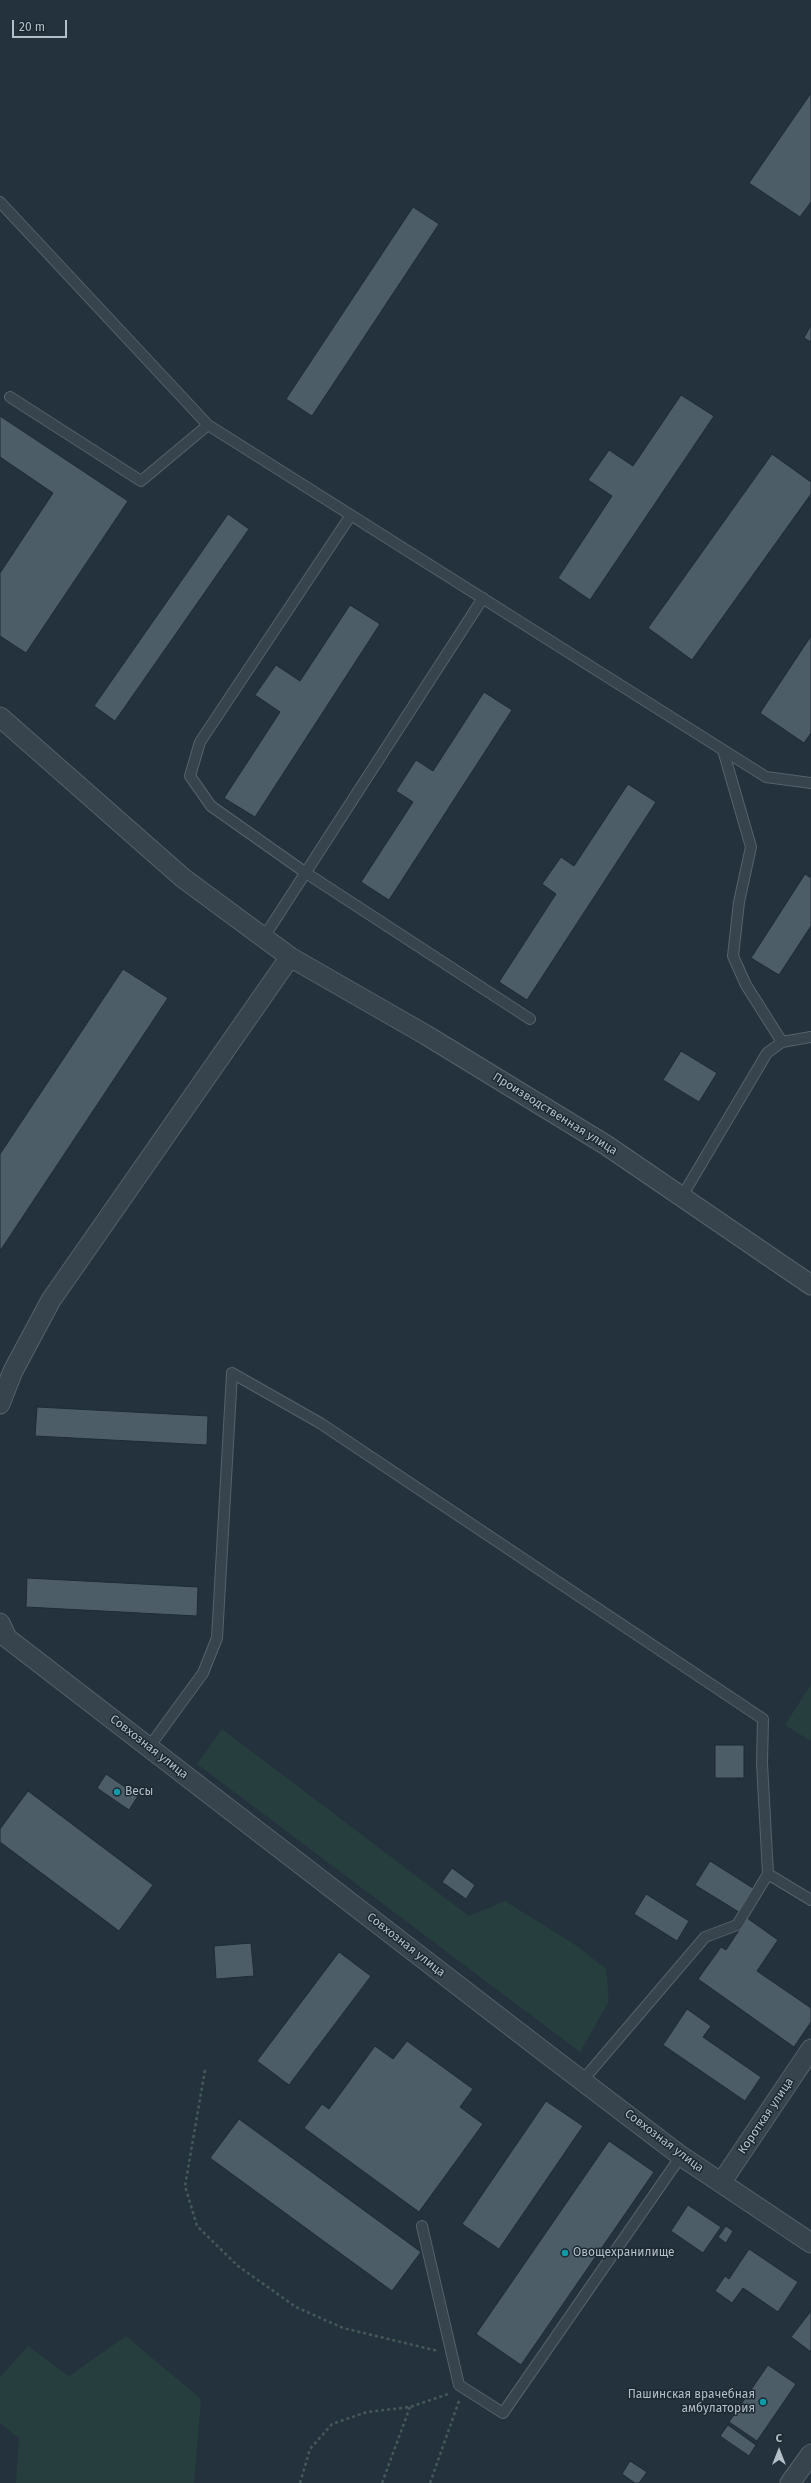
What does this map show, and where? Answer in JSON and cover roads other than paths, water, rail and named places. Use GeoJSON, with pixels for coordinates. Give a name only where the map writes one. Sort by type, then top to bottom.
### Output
{"type":"FeatureCollection","features":[{"type":"Feature","properties":{"kind":"street","name":"Производственная улица"},"geometry":{"type":"LineString","coordinates":[[0,717],[183,878],[290,957],[426,1035],[606,1145],[681,1198],[811,1285]]}},
{"type":"Feature","properties":{"kind":"street"},"geometry":{"type":"LineString","coordinates":[[0,1404],[13,1371],[51,1300],[290,957]]}},
{"type":"Feature","properties":{"kind":"street","name":"Совхозная улица"},"geometry":{"type":"LineString","coordinates":[[4,1630],[149,1747],[681,2156],[811,2243]]}},
{"type":"Feature","properties":{"kind":"street","name":"Короткая улица"},"geometry":{"type":"LineString","coordinates":[[721,2183],[811,2049]]}},
{"type":"Feature","properties":{"kind":"street"},"geometry":{"type":"LineString","coordinates":[[790,2483],[811,2454]]}},
{"type":"Feature","properties":{"kind":"lane"},"geometry":{"type":"LineString","coordinates":[[0,202],[208,425],[766,777],[811,783]]}},
{"type":"Feature","properties":{"kind":"lane"},"geometry":{"type":"LineString","coordinates":[[10,397],[141,481],[208,425]]}},
{"type":"Feature","properties":{"kind":"lane"},"geometry":{"type":"LineString","coordinates":[[351,515],[200,742],[190,776],[211,806],[306,873],[530,1019]]}},
{"type":"Feature","properties":{"kind":"lane"},"geometry":{"type":"LineString","coordinates":[[264,937],[483,598]]}},
{"type":"Feature","properties":{"kind":"lane"},"geometry":{"type":"LineString","coordinates":[[723,750],[752,847],[739,902],[733,956],[746,985],[782,1042]]}},
{"type":"Feature","properties":{"kind":"lane"},"geometry":{"type":"LineString","coordinates":[[681,1198],[767,1053],[782,1042],[811,1037]]}},
{"type":"Feature","properties":{"kind":"lane"},"geometry":{"type":"LineString","coordinates":[[149,1747],[203,1673],[217,1638],[232,1373],[320,1423],[762,1719],[762,1763],[768,1874],[737,1925],[705,1937],[583,2080]]}},
{"type":"Feature","properties":{"kind":"lane"},"geometry":{"type":"LineString","coordinates":[[768,1874],[811,1900]]}},
{"type":"Feature","properties":{"kind":"lane"},"geometry":{"type":"LineString","coordinates":[[422,2226],[459,2385],[504,2413],[681,2156]]}},
{"type":"Feature","properties":{"kind":"place","name":"Весы"},"geometry":{"type":"Point","coordinates":[117,1792]}},
{"type":"Feature","properties":{"kind":"place","name":"Овощехранилище"},"geometry":{"type":"Point","coordinates":[565,2253]}},
{"type":"Feature","properties":{"kind":"place","name":"Пашинская врачебная амбулатория"},"geometry":{"type":"Point","coordinates":[763,2402]}}]}
